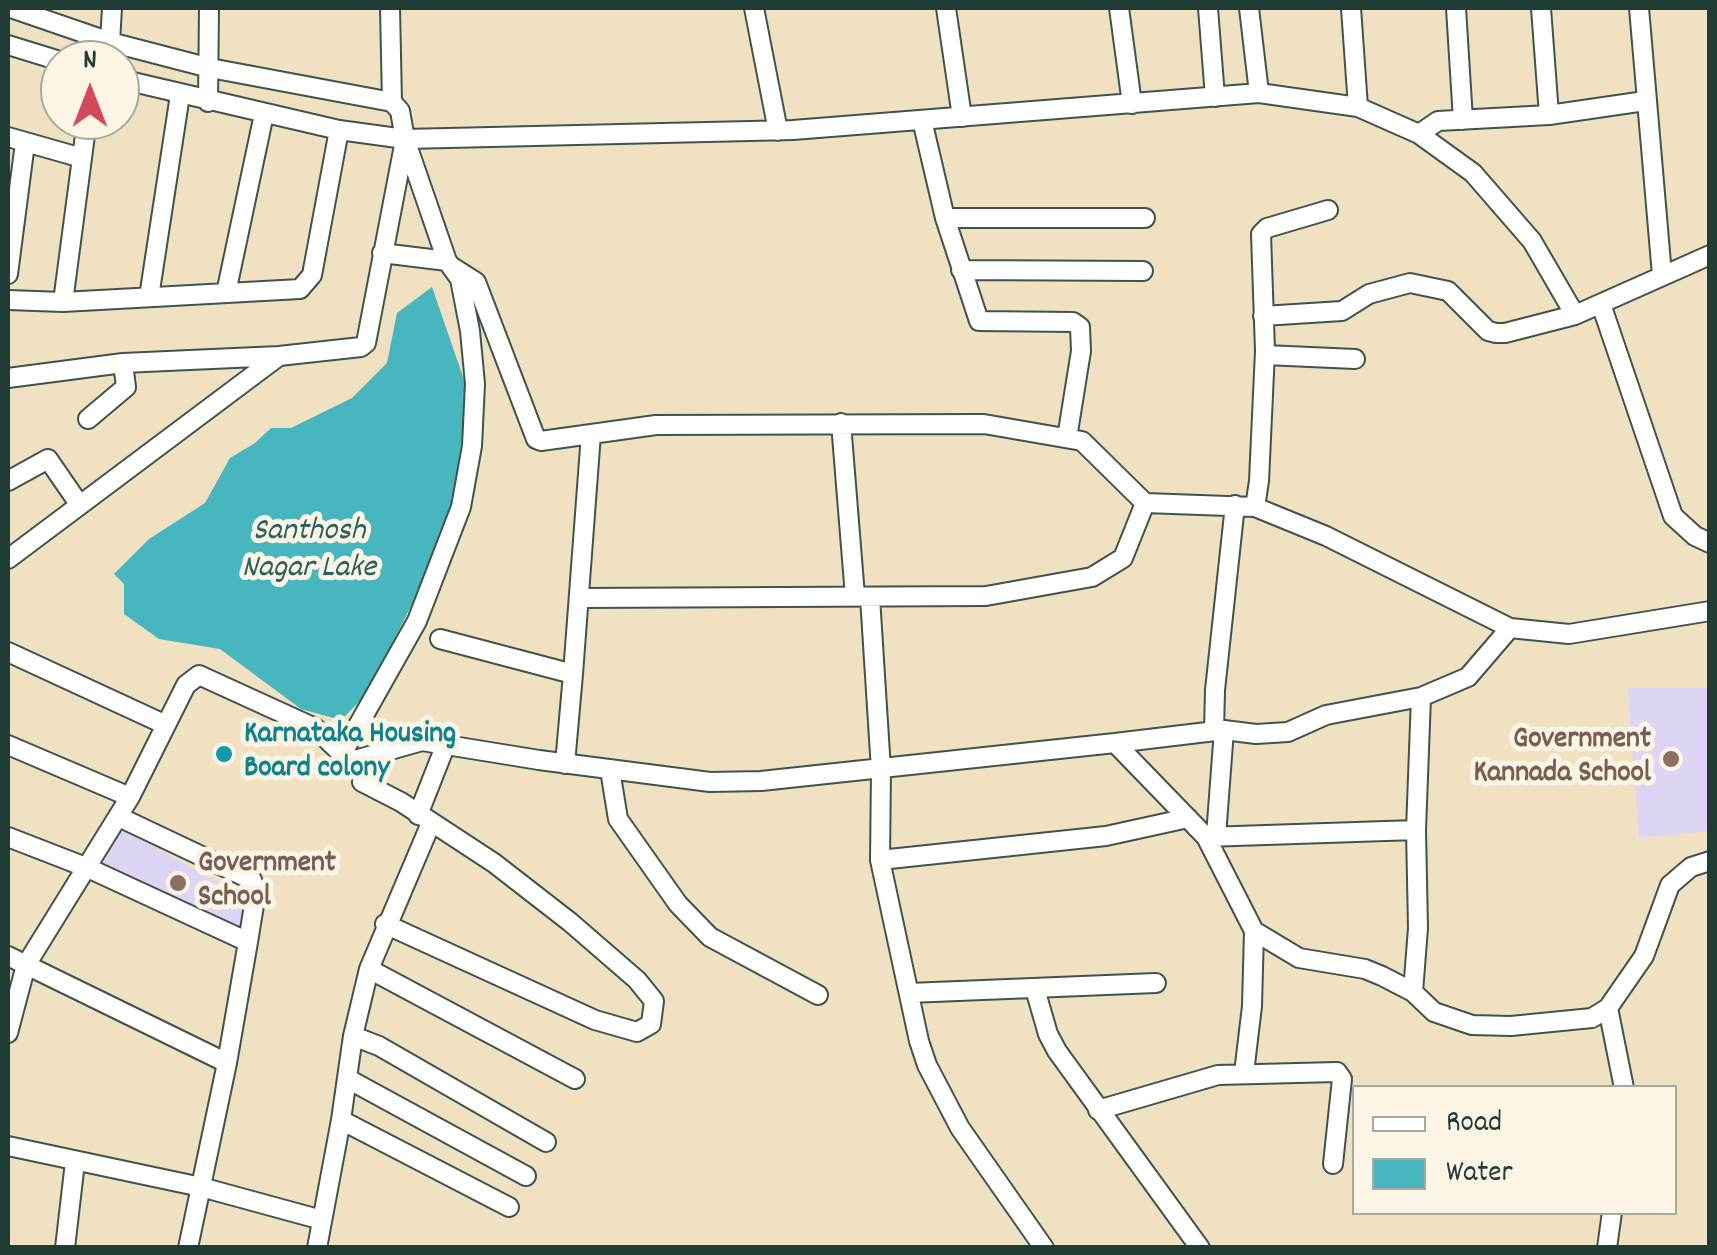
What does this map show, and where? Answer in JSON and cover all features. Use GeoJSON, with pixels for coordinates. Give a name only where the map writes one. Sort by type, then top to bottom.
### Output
{"type":"FeatureCollection","features":[{"type":"Feature","properties":{"kind":"street"},"geometry":{"type":"LineString","coordinates":[[11,8],[104,40]]}},
{"type":"Feature","properties":{"kind":"street"},"geometry":{"type":"LineString","coordinates":[[110,40],[112,8]]}},
{"type":"Feature","properties":{"kind":"street"},"geometry":{"type":"LineString","coordinates":[[208,102],[209,8]]}},
{"type":"Feature","properties":{"kind":"street"},"geometry":{"type":"LineString","coordinates":[[390,8],[392,102]]}},
{"type":"Feature","properties":{"kind":"street"},"geometry":{"type":"LineString","coordinates":[[754,8],[778,130]]}},
{"type":"Feature","properties":{"kind":"street"},"geometry":{"type":"LineString","coordinates":[[946,8],[962,117]]}},
{"type":"Feature","properties":{"kind":"street"},"geometry":{"type":"LineString","coordinates":[[1119,8],[1132,104]]}},
{"type":"Feature","properties":{"kind":"street"},"geometry":{"type":"LineString","coordinates":[[1208,8],[1216,97]]}},
{"type":"Feature","properties":{"kind":"street"},"geometry":{"type":"LineString","coordinates":[[1248,8],[1258,94]]}},
{"type":"Feature","properties":{"kind":"street"},"geometry":{"type":"LineString","coordinates":[[1351,8],[1358,107]]}},
{"type":"Feature","properties":{"kind":"street"},"geometry":{"type":"LineString","coordinates":[[1456,8],[1463,120]]}},
{"type":"Feature","properties":{"kind":"street"},"geometry":{"type":"LineString","coordinates":[[1541,8],[1549,114]]}},
{"type":"Feature","properties":{"kind":"street"},"geometry":{"type":"LineString","coordinates":[[1639,8],[1662,275]]}},
{"type":"Feature","properties":{"kind":"street"},"geometry":{"type":"LineString","coordinates":[[8,45],[40,55]]}},
{"type":"Feature","properties":{"kind":"street"},"geometry":{"type":"LineString","coordinates":[[140,50],[210,68],[392,102],[400,111],[405,139],[460,279],[475,384],[472,446],[461,506],[418,621],[342,754]]}},
{"type":"Feature","properties":{"kind":"street"},"geometry":{"type":"LineString","coordinates":[[140,84],[339,130],[405,139],[778,130],[1258,94],[1358,107],[1418,134],[1473,173],[1532,241],[1575,315]]}},
{"type":"Feature","properties":{"kind":"street"},"geometry":{"type":"LineString","coordinates":[[149,298],[180,95]]}},
{"type":"Feature","properties":{"kind":"street"},"geometry":{"type":"LineString","coordinates":[[1418,134],[1438,121],[1549,114],[1645,102]]}},
{"type":"Feature","properties":{"kind":"street"},"geometry":{"type":"LineString","coordinates":[[226,293],[264,114]]}},
{"type":"Feature","properties":{"kind":"street"},"geometry":{"type":"LineString","coordinates":[[922,120],[945,218],[976,316],[982,323],[1072,322],[1080,327],[1081,352],[1067,438]]}},
{"type":"Feature","properties":{"kind":"street"},"geometry":{"type":"LineString","coordinates":[[8,300],[63,302],[300,289],[312,275],[339,130]]}},
{"type":"Feature","properties":{"kind":"street"},"geometry":{"type":"LineString","coordinates":[[8,378],[123,363],[279,356],[366,343],[405,139]]}},
{"type":"Feature","properties":{"kind":"street"},"geometry":{"type":"LineString","coordinates":[[8,274],[16,140],[82,158]]}},
{"type":"Feature","properties":{"kind":"street"},"geometry":{"type":"LineString","coordinates":[[63,302],[84,140]]}},
{"type":"Feature","properties":{"kind":"street"},"geometry":{"type":"LineString","coordinates":[[1255,507],[1265,355],[1262,232],[1328,210]]}},
{"type":"Feature","properties":{"kind":"street"},"geometry":{"type":"LineString","coordinates":[[945,218],[1145,218]]}},
{"type":"Feature","properties":{"kind":"street"},"geometry":{"type":"LineString","coordinates":[[382,253],[451,264],[476,282],[536,439],[656,426],[984,424],[1082,440],[1146,504],[1255,507],[1326,536],[1510,628],[1569,634],[1710,612]]}},
{"type":"Feature","properties":{"kind":"street"},"geometry":{"type":"LineString","coordinates":[[1263,316],[1342,311],[1369,294],[1410,283],[1448,291],[1488,331],[1505,333],[1575,315],[1710,255]]}},
{"type":"Feature","properties":{"kind":"street"},"geometry":{"type":"LineString","coordinates":[[961,270],[1143,270]]}},
{"type":"Feature","properties":{"kind":"street"},"geometry":{"type":"LineString","coordinates":[[1601,304],[1672,516],[1710,543]]}},
{"type":"Feature","properties":{"kind":"street"},"geometry":{"type":"LineString","coordinates":[[1265,355],[1356,359]]}},
{"type":"Feature","properties":{"kind":"street"},"geometry":{"type":"LineString","coordinates":[[8,559],[279,356]]}},
{"type":"Feature","properties":{"kind":"street"},"geometry":{"type":"LineString","coordinates":[[88,420],[126,387],[123,363]]}},
{"type":"Feature","properties":{"kind":"street"},"geometry":{"type":"LineString","coordinates":[[841,423],[880,770],[880,860],[908,994],[927,1065],[946,1104],[1044,1248]]}},
{"type":"Feature","properties":{"kind":"street"},"geometry":{"type":"LineString","coordinates":[[565,764],[591,434]]}},
{"type":"Feature","properties":{"kind":"street"},"geometry":{"type":"LineString","coordinates":[[8,481],[48,458],[78,504]]}},
{"type":"Feature","properties":{"kind":"street"},"geometry":{"type":"LineString","coordinates":[[580,598],[986,596],[1092,577],[1122,558],[1146,504]]}},
{"type":"Feature","properties":{"kind":"street"},"geometry":{"type":"LineString","coordinates":[[1211,836],[1219,730],[1215,690],[1234,505]]}},
{"type":"Feature","properties":{"kind":"street"},"geometry":{"type":"LineString","coordinates":[[8,1034],[26,965],[119,817],[186,685],[200,675],[315,728],[342,754],[355,760],[412,741],[710,782],[880,770],[1219,730],[1288,732],[1326,714],[1421,697],[1468,677],[1510,628]]}},
{"type":"Feature","properties":{"kind":"street"},"geometry":{"type":"LineString","coordinates":[[440,639],[573,674]]}},
{"type":"Feature","properties":{"kind":"street"},"geometry":{"type":"LineString","coordinates":[[8,652],[166,724]]}},
{"type":"Feature","properties":{"kind":"street"},"geometry":{"type":"LineString","coordinates":[[1413,992],[1418,928],[1416,830],[1421,697]]}},
{"type":"Feature","properties":{"kind":"street"},"geometry":{"type":"LineString","coordinates":[[1115,743],[1188,818],[1211,836],[1254,931],[1252,1006],[1244,1073]]}},
{"type":"Feature","properties":{"kind":"street"},"geometry":{"type":"LineString","coordinates":[[317,1248],[353,1036],[369,968],[425,819],[446,744]]}},
{"type":"Feature","properties":{"kind":"street"},"geometry":{"type":"LineString","coordinates":[[8,745],[130,797]]}},
{"type":"Feature","properties":{"kind":"street"},"geometry":{"type":"LineString","coordinates":[[610,770],[618,819],[678,904],[710,937],[818,994]]}},
{"type":"Feature","properties":{"kind":"street"},"geometry":{"type":"LineString","coordinates":[[362,782],[494,863],[637,980],[654,1001],[651,1024],[637,1032],[595,1020],[386,924]]}},
{"type":"Feature","properties":{"kind":"street"},"geometry":{"type":"LineString","coordinates":[[119,817],[252,880],[256,892],[227,1063],[188,1248]]}},
{"type":"Feature","properties":{"kind":"street"},"geometry":{"type":"LineString","coordinates":[[880,860],[1106,836],[1188,818]]}},
{"type":"Feature","properties":{"kind":"street"},"geometry":{"type":"LineString","coordinates":[[1211,836],[1416,830]]}},
{"type":"Feature","properties":{"kind":"street"},"geometry":{"type":"LineString","coordinates":[[8,837],[88,868],[248,942]]}},
{"type":"Feature","properties":{"kind":"street"},"geometry":{"type":"LineString","coordinates":[[1254,931],[1299,958],[1365,969],[1413,992],[1434,1012],[1472,1025],[1511,1026],[1592,1018],[1608,1008],[1644,956],[1670,884],[1691,866],[1710,861]]}},
{"type":"Feature","properties":{"kind":"street"},"geometry":{"type":"LineString","coordinates":[[8,956],[227,1063]]}},
{"type":"Feature","properties":{"kind":"street"},"geometry":{"type":"LineString","coordinates":[[369,968],[575,1079]]}},
{"type":"Feature","properties":{"kind":"street"},"geometry":{"type":"LineString","coordinates":[[908,994],[1156,984]]}},
{"type":"Feature","properties":{"kind":"street"},"geometry":{"type":"LineString","coordinates":[[1035,989],[1048,1034],[1098,1110],[1200,1248]]}},
{"type":"Feature","properties":{"kind":"street"},"geometry":{"type":"LineString","coordinates":[[1608,1008],[1623,1085]]}},
{"type":"Feature","properties":{"kind":"street"},"geometry":{"type":"LineString","coordinates":[[353,1036],[379,1046],[546,1142]]}},
{"type":"Feature","properties":{"kind":"street"},"geometry":{"type":"LineString","coordinates":[[1098,1110],[1218,1075],[1341,1075],[1333,1164]]}},
{"type":"Feature","properties":{"kind":"street"},"geometry":{"type":"LineString","coordinates":[[348,1079],[526,1176]]}},
{"type":"Feature","properties":{"kind":"street"},"geometry":{"type":"LineString","coordinates":[[341,1120],[509,1207]]}},
{"type":"Feature","properties":{"kind":"street"},"geometry":{"type":"LineString","coordinates":[[8,1146],[201,1187],[322,1220]]}},
{"type":"Feature","properties":{"kind":"street"},"geometry":{"type":"LineString","coordinates":[[65,1248],[74,1162]]}},
{"type":"Feature","properties":{"kind":"street"},"geometry":{"type":"LineString","coordinates":[[1607,1248],[1612,1215]]}},
{"type":"Feature","properties":{"kind":"shaded area","name":"Government Kannada School"},"geometry":{"type":"Polygon","coordinates":[[[1628,688],[1709,688],[1709,831],[1639,838],[1628,688]]]}},
{"type":"Feature","properties":{"kind":"shaded area","name":"Government School"},"geometry":{"type":"Polygon","coordinates":[[[122,829],[250,900],[246,937],[102,866],[122,829]]]}},
{"type":"Feature","properties":{"kind":"water","name":"Santhosh Nagar Lake"},"geometry":{"type":"Polygon","coordinates":[[[432,287],[468,403],[448,524],[367,694],[341,720],[301,709],[220,649],[159,639],[124,614],[124,584],[114,574],[149,539],[205,503],[230,458],[271,428],[291,428],[352,398],[387,363],[397,313],[432,287]]]}},
{"type":"Feature","properties":{"kind":"place","name":"Karnataka Housing Board colony"},"geometry":{"type":"Point","coordinates":[224,754]}},
{"type":"Feature","properties":{"kind":"place","name":"Government Kannada School"},"geometry":{"type":"Point","coordinates":[1671,759]}},
{"type":"Feature","properties":{"kind":"place","name":"Government School"},"geometry":{"type":"Point","coordinates":[178,883]}}]}
